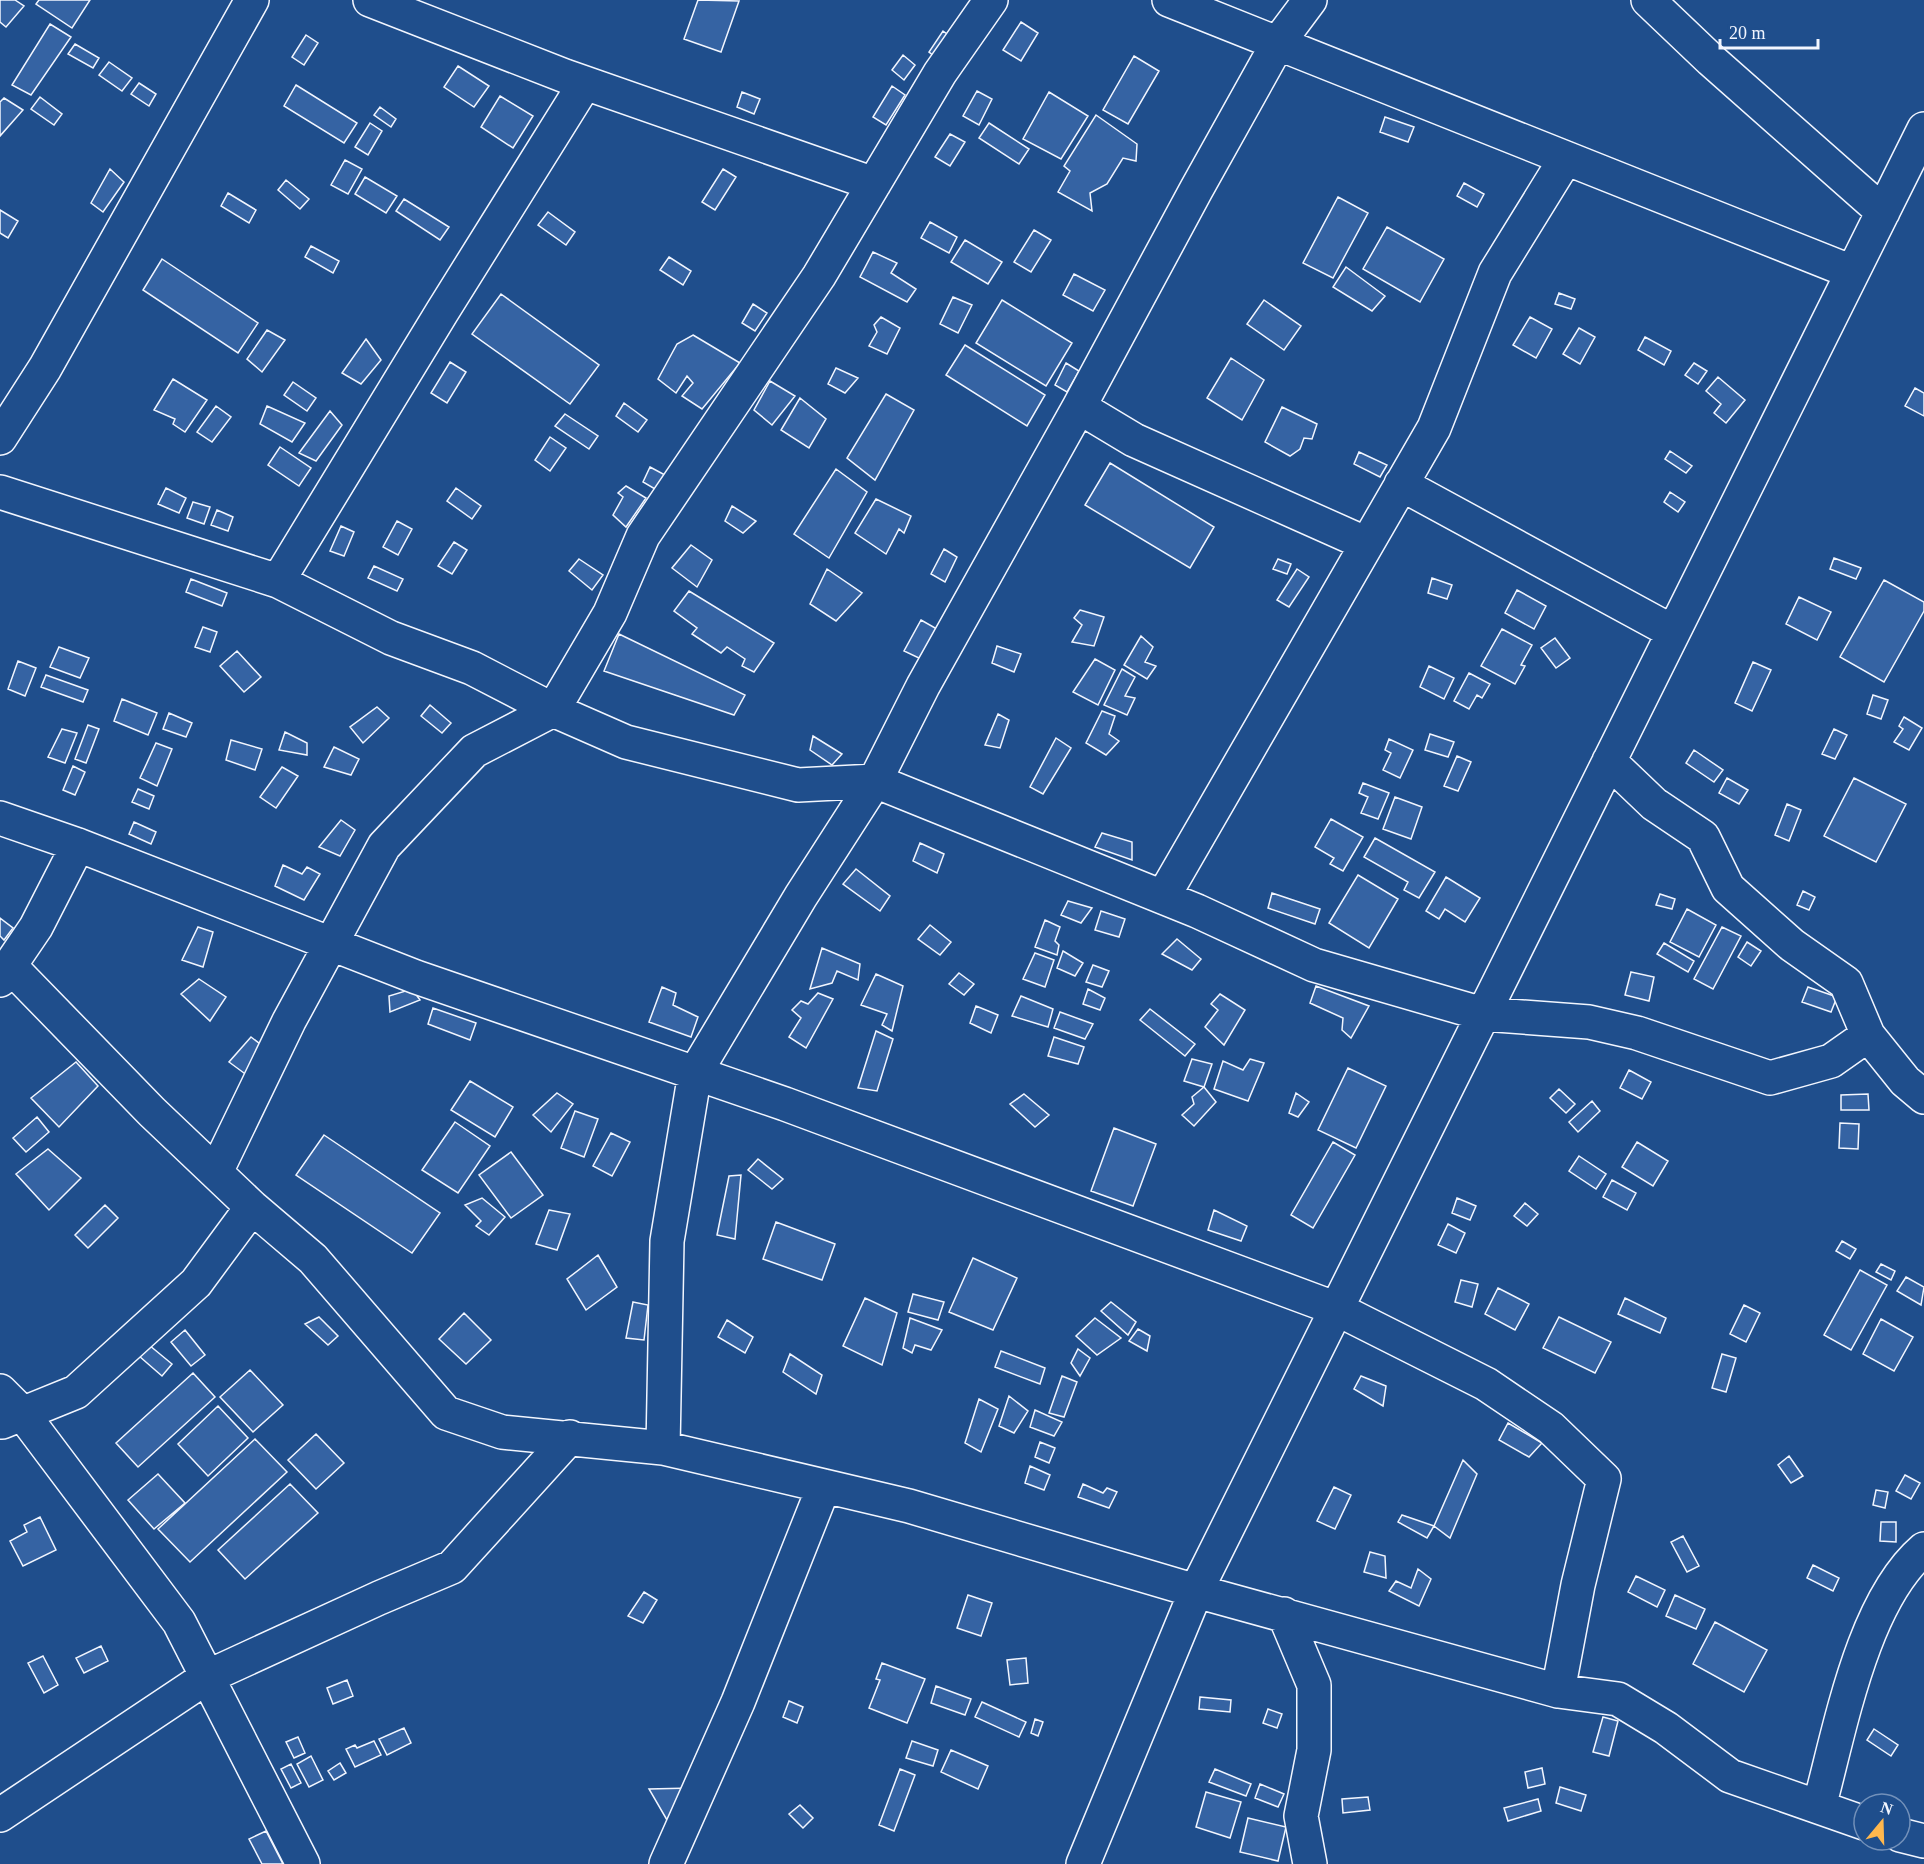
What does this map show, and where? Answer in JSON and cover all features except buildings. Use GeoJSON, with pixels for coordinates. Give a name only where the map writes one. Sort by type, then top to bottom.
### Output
{"type":"FeatureCollection","features":[{"type":"Feature","properties":{"kind":"street"},"geometry":{"type":"LineString","coordinates":[[0,438],[45,368],[252,0]]}},
{"type":"Feature","properties":{"kind":"street"},"geometry":{"type":"LineString","coordinates":[[370,0],[585,83],[874,184]]}},
{"type":"Feature","properties":{"kind":"street"},"geometry":{"type":"LineString","coordinates":[[216,1172],[284,1030],[384,846],[474,751],[553,710],[610,614],[643,536],[819,276],[940,73],[991,0]]}},
{"type":"Feature","properties":{"kind":"street"},"geometry":{"type":"LineString","coordinates":[[1169,0],[1852,272]]}},
{"type":"Feature","properties":{"kind":"street"},"geometry":{"type":"LineString","coordinates":[[663,1448],[668,1240],[695,1073],[801,896],[875,781],[923,686],[1079,407],[1196,190],[1278,43],[1310,0]]}},
{"type":"Feature","properties":{"kind":"street"},"geometry":{"type":"LineString","coordinates":[[1648,0],[1711,60],[1883,212]]}},
{"type":"Feature","properties":{"kind":"street"},"geometry":{"type":"LineString","coordinates":[[278,581],[585,83]]}},
{"type":"Feature","properties":{"kind":"street"},"geometry":{"type":"LineString","coordinates":[[1083,1864],[1196,1591],[1924,129]]}},
{"type":"Feature","properties":{"kind":"street"},"geometry":{"type":"LineString","coordinates":[[1163,897],[1434,428],[1495,273],[1566,158]]}},
{"type":"Feature","properties":{"kind":"street"},"geometry":{"type":"LineString","coordinates":[[1079,407],[1134,440],[1367,544]]}},
{"type":"Feature","properties":{"kind":"street"},"geometry":{"type":"LineString","coordinates":[[1401,484],[1673,632]]}},
{"type":"Feature","properties":{"kind":"street"},"geometry":{"type":"LineString","coordinates":[[0,492],[278,581],[391,638],[471,668],[553,710],[626,741],[798,785],[875,781],[1163,897],[1314,965],[1483,1014],[1598,1024],[1637,1033],[1770,1078],[1831,1061],[1868,1035]]}},
{"type":"Feature","properties":{"kind":"street"},"geometry":{"type":"LineString","coordinates":[[1609,761],[1654,804],[1703,837],[1728,888],[1792,945],[1846,983],[1868,1035],[1905,1081],[1924,1097]]}},
{"type":"Feature","properties":{"kind":"street"},"geometry":{"type":"LineString","coordinates":[[0,818],[78,845],[416,977],[695,1073],[1337,1309],[1486,1384],[1551,1428],[1604,1479],[1578,1585],[1558,1691]]}},
{"type":"Feature","properties":{"kind":"street"},"geometry":{"type":"LineString","coordinates":[[78,845],[36,927],[5,973],[252,1207],[313,1259],[446,1413],[502,1432],[663,1448],[824,1485],[909,1506],[1196,1591],[1558,1691],[1618,1699],[1666,1728],[1730,1776],[1852,1819]]}},
{"type":"Feature","properties":{"kind":"street"},"geometry":{"type":"LineString","coordinates":[[252,1207],[196,1283],[76,1392],[7,1409],[178,1622],[303,1864]]}},
{"type":"Feature","properties":{"kind":"street"},"geometry":{"type":"LineString","coordinates":[[0,1815],[207,1677],[452,1567],[570,1437]]}},
{"type":"Feature","properties":{"kind":"street"},"geometry":{"type":"LineString","coordinates":[[666,1864],[738,1702],[824,1485]]}},
{"type":"Feature","properties":{"kind":"street"},"geometry":{"type":"LineString","coordinates":[[1819,1807],[1863,1643],[1906,1564],[1924,1549]]}},
{"type":"Feature","properties":{"kind":"street"},"geometry":{"type":"LineString","coordinates":[[1284,1614],[1314,1685],[1314,1750],[1302,1815],[1305,1849],[1310,1864]]}}]}
